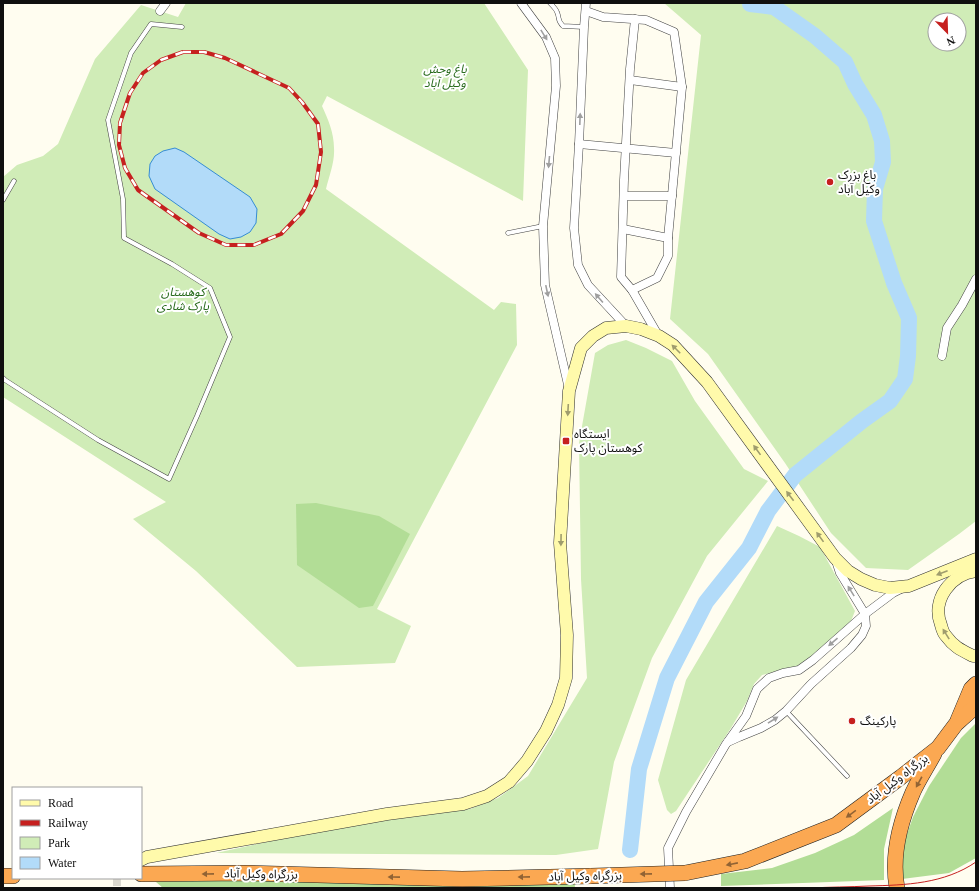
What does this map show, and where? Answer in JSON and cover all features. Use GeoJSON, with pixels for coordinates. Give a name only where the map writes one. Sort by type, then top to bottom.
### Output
{"type":"FeatureCollection","features":[{"type":"Feature","properties":{"kind":"highway"},"geometry":{"type":"LineString","coordinates":[[956,724],[971,689],[976,684]]}},
{"type":"Feature","properties":{"kind":"highway","name":"بزرگراه وکیل آباد"},"geometry":{"type":"LineString","coordinates":[[142,874],[248,873],[462,879],[685,874],[745,862],[836,825],[938,748],[956,724],[976,706]]}},
{"type":"Feature","properties":{"kind":"highway"},"geometry":{"type":"LineString","coordinates":[[896,888],[894,875],[897,841],[904,814],[914,791],[938,748]]}},
{"type":"Feature","properties":{"kind":"street"},"geometry":{"type":"LineString","coordinates":[[158,3],[160,11],[166,3]]}},
{"type":"Feature","properties":{"kind":"street"},"geometry":{"type":"LineString","coordinates":[[521,3],[546,37],[555,58],[556,86],[543,226],[545,285],[569,391]]}},
{"type":"Feature","properties":{"kind":"street"},"geometry":{"type":"LineString","coordinates":[[626,326],[588,285],[578,266],[574,228],[586,7],[603,17],[646,20],[674,32],[682,87],[668,238],[668,256],[657,278],[632,290]]}},
{"type":"Feature","properties":{"kind":"street"},"geometry":{"type":"LineString","coordinates":[[635,19],[626,148],[622,277],[632,290],[659,336]]}},
{"type":"Feature","properties":{"kind":"street"},"geometry":{"type":"LineString","coordinates":[[630,80],[682,87]]}},
{"type":"Feature","properties":{"kind":"street"},"geometry":{"type":"LineString","coordinates":[[579,144],[676,153]]}},
{"type":"Feature","properties":{"kind":"street"},"geometry":{"type":"LineString","coordinates":[[624,196],[672,196]]}},
{"type":"Feature","properties":{"kind":"street"},"geometry":{"type":"LineString","coordinates":[[623,229],[668,238]]}},
{"type":"Feature","properties":{"kind":"street"},"geometry":{"type":"LineString","coordinates":[[942,356],[947,328],[976,279]]}},
{"type":"Feature","properties":{"kind":"street"},"geometry":{"type":"LineString","coordinates":[[142,860],[147,857],[379,816],[463,804],[487,796],[509,782],[527,762],[546,731],[558,705],[566,678],[566,635],[560,543],[569,391],[581,348],[593,336],[606,328],[626,326],[641,329],[659,336],[673,345],[707,382],[834,558],[848,571],[875,585],[890,588],[909,586]]}},
{"type":"Feature","properties":{"kind":"street"},"geometry":{"type":"LineString","coordinates":[[726,744],[775,720],[786,711],[811,684],[851,648],[862,635],[866,626],[865,614],[840,573],[834,558]]}},
{"type":"Feature","properties":{"kind":"street"},"geometry":{"type":"LineString","coordinates":[[670,888],[668,848],[686,812],[726,744],[746,716],[757,689],[769,678],[783,673],[799,670],[865,614],[893,593],[976,559]]}},
{"type":"Feature","properties":{"kind":"street"},"geometry":{"type":"LineString","coordinates":[[976,571],[957,577],[946,588],[939,603],[939,620],[945,635],[957,648],[976,656]]}},
{"type":"Feature","properties":{"kind":"street"},"geometry":{"type":"LineString","coordinates":[[746,716],[750,726],[761,728]]}},
{"type":"Feature","properties":{"kind":"lane"},"geometry":{"type":"LineString","coordinates":[[550,3],[557,12],[558,20],[563,26],[584,27]]}},
{"type":"Feature","properties":{"kind":"lane"},"geometry":{"type":"LineString","coordinates":[[3,378],[98,440],[169,479],[230,337],[210,288],[172,264],[124,238],[123,199],[108,120],[131,53],[151,24],[182,26]]}},
{"type":"Feature","properties":{"kind":"lane"},"geometry":{"type":"LineString","coordinates":[[3,200],[14,181]]}},
{"type":"Feature","properties":{"kind":"lane"},"geometry":{"type":"LineString","coordinates":[[508,233],[543,226]]}},
{"type":"Feature","properties":{"kind":"lane"},"geometry":{"type":"LineString","coordinates":[[786,711],[847,776]]}},
{"type":"Feature","properties":{"kind":"green space","name":"کوهستان پارک شادی"},"geometry":{"type":"Polygon","coordinates":[[[186,3],[484,3],[528,70],[523,201],[327,96],[322,106],[332,132],[334,142],[333,164],[326,189],[494,310],[501,302],[516,304],[517,345],[377,609],[411,626],[395,663],[297,667],[196,571],[133,519],[166,502],[3,397],[3,177],[17,165],[43,156],[58,144],[95,59],[141,5],[178,17],[186,3]]]}},
{"type":"Feature","properties":{"kind":"green space","name":"باغ بزرک وکیل آباد"},"geometry":{"type":"Polygon","coordinates":[[[664,3],[976,3],[976,521],[908,570],[866,568],[831,533],[785,463],[708,354],[670,319],[701,35],[664,3]]]}},
{"type":"Feature","properties":{"kind":"green space"},"geometry":{"type":"Polygon","coordinates":[[[626,340],[672,361],[695,401],[744,469],[768,481],[707,556],[652,658],[614,762],[598,849],[556,855],[216,853],[336,827],[470,809],[498,798],[528,776],[587,678],[581,579],[579,443],[595,353],[608,345],[626,340]]]}},
{"type":"Feature","properties":{"kind":"green space"},"geometry":{"type":"Polygon","coordinates":[[[316,503],[379,516],[410,534],[373,606],[359,608],[297,565],[296,504],[316,503]]]}},
{"type":"Feature","properties":{"kind":"green space"},"geometry":{"type":"Polygon","coordinates":[[[777,526],[820,547],[855,611],[851,621],[802,665],[762,675],[754,684],[747,701],[731,728],[676,811],[671,814],[667,810],[658,780],[686,680],[777,526]]]}},
{"type":"Feature","properties":{"kind":"green space"},"geometry":{"type":"Polygon","coordinates":[[[976,723],[976,858],[949,873],[902,879],[902,848],[913,817],[929,786],[961,738],[976,723]]]}},
{"type":"Feature","properties":{"kind":"green space"},"geometry":{"type":"Polygon","coordinates":[[[893,808],[884,849],[884,880],[721,886],[721,874],[772,868],[815,853],[854,835],[893,808]]]}},
{"type":"Feature","properties":{"kind":"green space"},"geometry":{"type":"Polygon","coordinates":[[[149,876],[574,877],[575,888],[163,888],[149,876]]]}},
{"type":"Feature","properties":{"kind":"water"},"geometry":{"type":"Polygon","coordinates":[[[175,148],[184,152],[250,197],[257,209],[256,223],[250,232],[241,237],[230,239],[219,234],[155,189],[149,176],[150,164],[155,156],[163,151],[175,148]]]}},
{"type":"Feature","properties":{"kind":"waterway"},"geometry":{"type":"LineString","coordinates":[[630,850],[639,769],[667,678],[706,602],[749,548],[768,511],[795,475],[862,421],[890,401],[905,379],[908,356],[909,318],[894,283],[874,221],[875,189],[883,162],[882,141],[874,115],[855,84],[845,62],[815,36],[774,7],[750,3]]}},
{"type":"Feature","properties":{"kind":"tunnel"},"geometry":{"type":"LineString","coordinates":[[117,879],[117,888]]}},
{"type":"Feature","properties":{"kind":"tram line"},"geometry":{"type":"LineString","coordinates":[[810,888],[897,885],[924,882],[951,875],[976,862]]}},
{"type":"Feature","properties":{"kind":"railway"},"geometry":{"type":"LineString","coordinates":[[183,52],[204,52],[225,58],[289,88],[302,102],[318,124],[321,152],[316,185],[303,211],[281,234],[254,245],[226,245],[199,233],[138,190],[125,168],[119,145],[120,123],[130,93],[143,73],[161,60],[183,52]]}},
{"type":"Feature","properties":{"kind":"place","name":"باغ بزرک وکیل آباد"},"geometry":{"type":"Point","coordinates":[830,182]}},
{"type":"Feature","properties":{"kind":"place","name":"ایستگاه کوهستان پارک"},"geometry":{"type":"Point","coordinates":[566,441]}},
{"type":"Feature","properties":{"kind":"place","name":"پارکینگ"},"geometry":{"type":"Point","coordinates":[852,721]}},
{"type":"Feature","properties":{"kind":"park label","name":"باغ وحش وکیل آباد"},"geometry":{"type":"Point","coordinates":[445,76]}}]}
